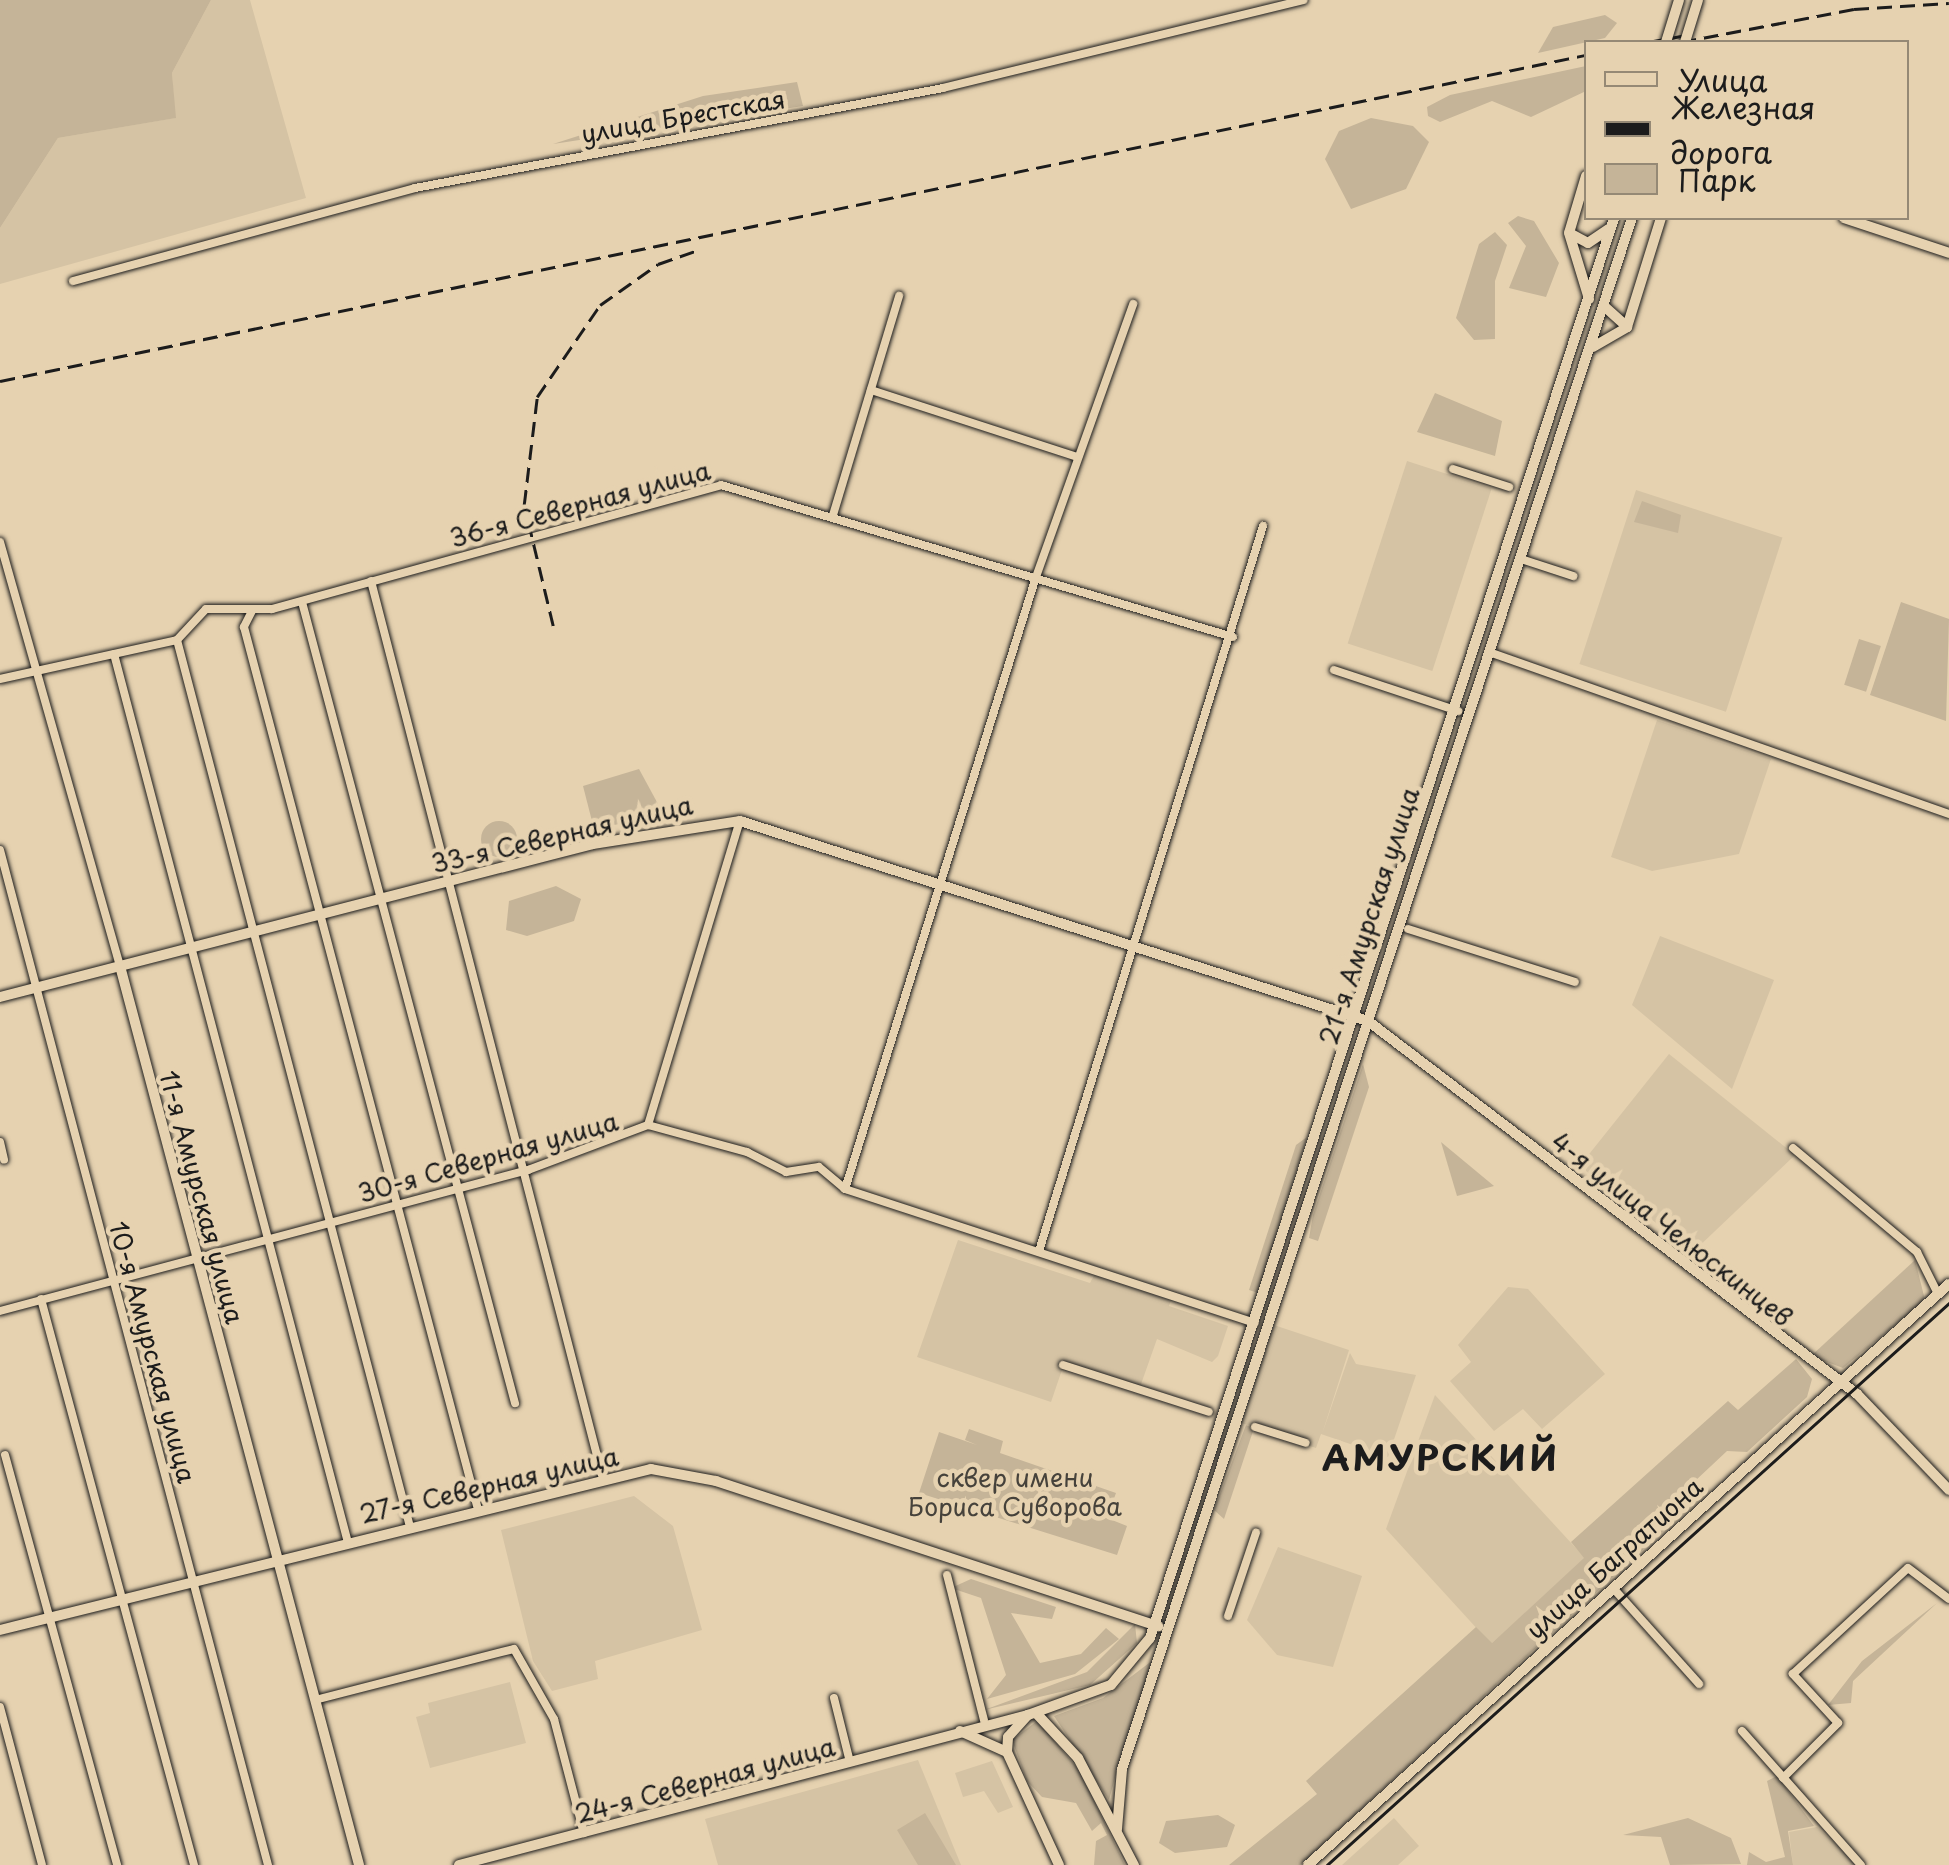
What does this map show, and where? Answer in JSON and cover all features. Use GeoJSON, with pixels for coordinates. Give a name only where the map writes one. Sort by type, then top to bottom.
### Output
{"type":"FeatureCollection","features":[{"type":"Feature","properties":{"kind":"main road"},"geometry":{"type":"LineString","coordinates":[[1667,40],[1679,0]]}},
{"type":"Feature","properties":{"kind":"main road"},"geometry":{"type":"LineString","coordinates":[[1685,40],[1698,0]]}},
{"type":"Feature","properties":{"kind":"main road"},"geometry":{"type":"LineString","coordinates":[[1584,182],[1569,228],[1588,312]]}},
{"type":"Feature","properties":{"kind":"main road","name":"21-я Амурская улица"},"geometry":{"type":"LineString","coordinates":[[1117,1829],[1118,1781],[1368,1021],[1404,928],[1631,220]]}},
{"type":"Feature","properties":{"kind":"main road"},"geometry":{"type":"LineString","coordinates":[[1592,348],[1627,326],[1660,220]]}},
{"type":"Feature","properties":{"kind":"main road"},"geometry":{"type":"LineString","coordinates":[[1850,220],[1949,253]]}},
{"type":"Feature","properties":{"kind":"main road"},"geometry":{"type":"LineString","coordinates":[[1569,228],[1588,244],[1614,221]]}},
{"type":"Feature","properties":{"kind":"main road","name":"21-я Амурская улица"},"geometry":{"type":"LineString","coordinates":[[1154,1626],[1479,649],[1614,221]]}},
{"type":"Feature","properties":{"kind":"main road"},"geometry":{"type":"LineString","coordinates":[[1605,307],[1627,326]]}},
{"type":"Feature","properties":{"kind":"main road"},"geometry":{"type":"LineString","coordinates":[[1479,649],[1492,654]]}},
{"type":"Feature","properties":{"kind":"main road","name":"33-я Северная улица"},"geometry":{"type":"LineString","coordinates":[[0,997],[675,824],[740,821],[1356,1017]]}},
{"type":"Feature","properties":{"kind":"main road"},"geometry":{"type":"LineString","coordinates":[[1388,923],[1404,928]]}},
{"type":"Feature","properties":{"kind":"main road","name":"11-я Амурская улица"},"geometry":{"type":"LineString","coordinates":[[120,966],[360,1865]]}},
{"type":"Feature","properties":{"kind":"main road","name":"4-я улица Челюскинцев"},"geometry":{"type":"LineString","coordinates":[[1356,1017],[1368,1021],[1875,1410],[1949,1490]]}},
{"type":"Feature","properties":{"kind":"main road","name":"улица Багратиона"},"geometry":{"type":"LineString","coordinates":[[1308,1865],[1835,1383],[1949,1284]]}},
{"type":"Feature","properties":{"kind":"main road","name":"27-я Северная улица"},"geometry":{"type":"LineString","coordinates":[[0,1630],[602,1475],[694,1475],[1169,1630]]}},
{"type":"Feature","properties":{"kind":"main road","name":"24-я Северная улица"},"geometry":{"type":"LineString","coordinates":[[460,1865],[960,1732],[984,1720],[1032,1714],[1111,1685],[1154,1626]]}},
{"type":"Feature","properties":{"kind":"main road"},"geometry":{"type":"LineString","coordinates":[[1059,1865],[1007,1752],[1010,1732],[1032,1714],[1062,1735],[1134,1865]]}},
{"type":"Feature","properties":{"kind":"main road"},"geometry":{"type":"LineString","coordinates":[[960,1732],[1007,1752]]}},
{"type":"Feature","properties":{"kind":"street","name":"улица Брестская"},"geometry":{"type":"LineString","coordinates":[[72,281],[432,184],[943,88],[1303,0]]}},
{"type":"Feature","properties":{"kind":"street"},"geometry":{"type":"LineString","coordinates":[[834,515],[899,296]]}},
{"type":"Feature","properties":{"kind":"street"},"geometry":{"type":"LineString","coordinates":[[845,1189],[1036,577],[1133,304]]}},
{"type":"Feature","properties":{"kind":"street"},"geometry":{"type":"LineString","coordinates":[[871,390],[1077,457]]}},
{"type":"Feature","properties":{"kind":"street"},"geometry":{"type":"LineString","coordinates":[[1453,468],[1509,488]]}},
{"type":"Feature","properties":{"kind":"street","name":"36-я Северная улица"},"geometry":{"type":"LineString","coordinates":[[0,679],[177,640],[206,608],[252,611],[302,602],[721,485],[834,515],[1233,637]]}},
{"type":"Feature","properties":{"kind":"street"},"geometry":{"type":"LineString","coordinates":[[1039,1251],[1233,637],[1263,526]]}},
{"type":"Feature","properties":{"kind":"street","name":"11-я Амурская улица"},"geometry":{"type":"LineString","coordinates":[[0,542],[120,966]]}},
{"type":"Feature","properties":{"kind":"street"},"geometry":{"type":"LineString","coordinates":[[1524,560],[1573,576]]}},
{"type":"Feature","properties":{"kind":"street"},"geometry":{"type":"LineString","coordinates":[[371,581],[528,1170],[602,1475]]}},
{"type":"Feature","properties":{"kind":"street"},"geometry":{"type":"LineString","coordinates":[[302,602],[514,1403]]}},
{"type":"Feature","properties":{"kind":"street"},"geometry":{"type":"LineString","coordinates":[[252,611],[244,627],[476,1506]]}},
{"type":"Feature","properties":{"kind":"street"},"geometry":{"type":"LineString","coordinates":[[177,640],[410,1524]]}},
{"type":"Feature","properties":{"kind":"street"},"geometry":{"type":"LineString","coordinates":[[114,654],[347,1539]]}},
{"type":"Feature","properties":{"kind":"street"},"geometry":{"type":"LineString","coordinates":[[1492,654],[1949,814]]}},
{"type":"Feature","properties":{"kind":"street"},"geometry":{"type":"LineString","coordinates":[[1334,670],[1458,711]]}},
{"type":"Feature","properties":{"kind":"street"},"geometry":{"type":"LineString","coordinates":[[648,1126],[740,821]]}},
{"type":"Feature","properties":{"kind":"street","name":"10-я Амурская улица"},"geometry":{"type":"LineString","coordinates":[[0,850],[268,1865]]}},
{"type":"Feature","properties":{"kind":"street"},"geometry":{"type":"LineString","coordinates":[[1404,928],[1575,982]]}},
{"type":"Feature","properties":{"kind":"street","name":"30-я Северная улица"},"geometry":{"type":"LineString","coordinates":[[0,1311],[528,1170],[648,1126],[747,1152],[786,1172],[819,1168],[845,1189],[1256,1324]]}},
{"type":"Feature","properties":{"kind":"street"},"geometry":{"type":"LineString","coordinates":[[0,1142],[4,1160]]}},
{"type":"Feature","properties":{"kind":"street"},"geometry":{"type":"LineString","coordinates":[[1794,1148],[1917,1252],[1938,1294]]}},
{"type":"Feature","properties":{"kind":"street"},"geometry":{"type":"LineString","coordinates":[[41,1298],[194,1865]]}},
{"type":"Feature","properties":{"kind":"street"},"geometry":{"type":"LineString","coordinates":[[1063,1365],[1210,1412]]}},
{"type":"Feature","properties":{"kind":"street"},"geometry":{"type":"LineString","coordinates":[[1255,1427],[1306,1443]]}},
{"type":"Feature","properties":{"kind":"street"},"geometry":{"type":"LineString","coordinates":[[6,1454],[117,1865]]}},
{"type":"Feature","properties":{"kind":"street"},"geometry":{"type":"LineString","coordinates":[[1228,1616],[1256,1533]]}},
{"type":"Feature","properties":{"kind":"street"},"geometry":{"type":"LineString","coordinates":[[1783,1778],[1838,1723],[1793,1674],[1908,1568],[1949,1599]]}},
{"type":"Feature","properties":{"kind":"street"},"geometry":{"type":"LineString","coordinates":[[947,1576],[984,1720]]}},
{"type":"Feature","properties":{"kind":"street"},"geometry":{"type":"LineString","coordinates":[[1612,1586],[1699,1684]]}},
{"type":"Feature","properties":{"kind":"street"},"geometry":{"type":"LineString","coordinates":[[315,1700],[514,1649],[554,1719],[584,1833]]}},
{"type":"Feature","properties":{"kind":"street"},"geometry":{"type":"LineString","coordinates":[[834,1698],[850,1762]]}},
{"type":"Feature","properties":{"kind":"street"},"geometry":{"type":"LineString","coordinates":[[0,1708],[42,1865]]}},
{"type":"Feature","properties":{"kind":"street"},"geometry":{"type":"LineString","coordinates":[[1742,1731],[1861,1865]]}},
{"type":"Feature","properties":{"kind":"shaded area"},"geometry":{"type":"Polygon","coordinates":[[[211,0],[250,0],[306,198],[0,284],[0,228],[58,138],[175,118],[172,73],[211,0]]]}},
{"type":"Feature","properties":{"kind":"shaded area"},"geometry":{"type":"Polygon","coordinates":[[[1407,461],[1492,489],[1432,671],[1348,644],[1407,461]]]}},
{"type":"Feature","properties":{"kind":"shaded area"},"geometry":{"type":"Polygon","coordinates":[[[1636,490],[1782,538],[1726,712],[1579,664],[1636,490]]]}},
{"type":"Feature","properties":{"kind":"shaded area"},"geometry":{"type":"Polygon","coordinates":[[[1657,720],[1771,759],[1739,854],[1652,871],[1611,857],[1657,720]]]}},
{"type":"Feature","properties":{"kind":"shaded area"},"geometry":{"type":"Polygon","coordinates":[[[1660,936],[1774,980],[1732,1089],[1632,1005],[1660,936]]]}},
{"type":"Feature","properties":{"kind":"shaded area"},"geometry":{"type":"Polygon","coordinates":[[[1669,1054],[1795,1155],[1694,1251],[1586,1171],[1586,1158],[1669,1054]]]}},
{"type":"Feature","properties":{"kind":"shaded area"},"geometry":{"type":"Polygon","coordinates":[[[958,1240],[1090,1283],[1097,1270],[1172,1297],[1169,1306],[1228,1326],[1218,1356],[1212,1362],[1157,1339],[1140,1387],[1065,1361],[1051,1402],[917,1357],[958,1240]]]}},
{"type":"Feature","properties":{"kind":"shaded area"},"geometry":{"type":"Polygon","coordinates":[[[1508,1287],[1528,1289],[1605,1374],[1542,1429],[1523,1409],[1494,1431],[1450,1381],[1471,1362],[1458,1345],[1508,1287]]]}},
{"type":"Feature","properties":{"kind":"shaded area"},"geometry":{"type":"Polygon","coordinates":[[[1274,1325],[1349,1350],[1322,1434],[1350,1353],[1356,1364],[1416,1375],[1388,1457],[1321,1434],[1316,1448],[1241,1423],[1274,1325]]]}},
{"type":"Feature","properties":{"kind":"shaded area"},"geometry":{"type":"Polygon","coordinates":[[[1435,1395],[1585,1558],[1491,1644],[1386,1529],[1435,1395]]]}},
{"type":"Feature","properties":{"kind":"shaded area"},"geometry":{"type":"Polygon","coordinates":[[[634,1496],[673,1526],[702,1630],[595,1661],[598,1679],[552,1691],[533,1661],[501,1530],[634,1496]]]}},
{"type":"Feature","properties":{"kind":"shaded area"},"geometry":{"type":"Polygon","coordinates":[[[1278,1547],[1362,1576],[1333,1667],[1277,1655],[1247,1620],[1278,1547]]]}},
{"type":"Feature","properties":{"kind":"shaded area"},"geometry":{"type":"Polygon","coordinates":[[[510,1682],[526,1743],[430,1768],[416,1717],[430,1713],[428,1703],[510,1682]]]}},
{"type":"Feature","properties":{"kind":"shaded area"},"geometry":{"type":"Polygon","coordinates":[[[918,1760],[961,1865],[718,1865],[705,1819],[918,1760]]]}},
{"type":"Feature","properties":{"kind":"shaded area"},"geometry":{"type":"Polygon","coordinates":[[[992,1761],[1013,1807],[998,1813],[984,1791],[963,1797],[955,1773],[992,1761]]]}},
{"type":"Feature","properties":{"kind":"shaded area"},"geometry":{"type":"Polygon","coordinates":[[[1394,1818],[1419,1846],[1398,1865],[1342,1865],[1394,1818]]]}},
{"type":"Feature","properties":{"kind":"shaded area"},"geometry":{"type":"Polygon","coordinates":[[[1817,1827],[1858,1865],[1793,1865],[1789,1832],[1817,1827]]]}},
{"type":"Feature","properties":{"kind":"green space"},"geometry":{"type":"Polygon","coordinates":[[[0,0],[211,0],[172,73],[176,118],[58,138],[0,228],[0,0]]]}},
{"type":"Feature","properties":{"kind":"green space"},"geometry":{"type":"Polygon","coordinates":[[[1605,15],[1617,23],[1605,38],[1538,53],[1553,27],[1605,15]]]}},
{"type":"Feature","properties":{"kind":"green space"},"geometry":{"type":"Polygon","coordinates":[[[1584,66],[1584,92],[1531,117],[1492,101],[1440,122],[1428,116],[1427,107],[1450,95],[1584,66]]]}},
{"type":"Feature","properties":{"kind":"green space"},"geometry":{"type":"Polygon","coordinates":[[[797,82],[803,106],[553,144],[703,96],[797,82]]]}},
{"type":"Feature","properties":{"kind":"green space"},"geometry":{"type":"Polygon","coordinates":[[[1371,118],[1413,126],[1429,142],[1406,189],[1351,209],[1325,159],[1339,131],[1371,118]]]}},
{"type":"Feature","properties":{"kind":"green space"},"geometry":{"type":"Polygon","coordinates":[[[1518,216],[1534,221],[1559,263],[1546,297],[1509,288],[1526,246],[1508,223],[1518,216]]]}},
{"type":"Feature","properties":{"kind":"green space"},"geometry":{"type":"Polygon","coordinates":[[[1495,232],[1507,245],[1495,281],[1495,339],[1474,340],[1456,318],[1479,244],[1495,232]]]}},
{"type":"Feature","properties":{"kind":"green space"},"geometry":{"type":"Polygon","coordinates":[[[1435,393],[1502,421],[1495,456],[1417,432],[1435,393]]]}},
{"type":"Feature","properties":{"kind":"green space"},"geometry":{"type":"Polygon","coordinates":[[[1642,501],[1681,515],[1678,533],[1634,522],[1642,501]]]}},
{"type":"Feature","properties":{"kind":"green space"},"geometry":{"type":"Polygon","coordinates":[[[1901,602],[1949,619],[1946,721],[1870,695],[1901,602]]]}},
{"type":"Feature","properties":{"kind":"green space"},"geometry":{"type":"Polygon","coordinates":[[[1859,639],[1881,646],[1866,692],[1844,685],[1859,639]]]}},
{"type":"Feature","properties":{"kind":"green space"},"geometry":{"type":"Polygon","coordinates":[[[639,769],[664,815],[594,829],[583,786],[639,769]]]}},
{"type":"Feature","properties":{"kind":"green space"},"geometry":{"type":"Polygon","coordinates":[[[499,821],[512,826],[517,839],[512,852],[499,857],[486,852],[481,839],[486,826],[499,821]]]}},
{"type":"Feature","properties":{"kind":"green space"},"geometry":{"type":"Polygon","coordinates":[[[556,886],[581,899],[574,921],[527,936],[506,930],[509,901],[556,886]]]}},
{"type":"Feature","properties":{"kind":"green space"},"geometry":{"type":"Polygon","coordinates":[[[1363,1064],[1369,1087],[1318,1241],[1309,1238],[1313,1215],[1363,1064]]]}},
{"type":"Feature","properties":{"kind":"green space"},"geometry":{"type":"Polygon","coordinates":[[[1307,1137],[1258,1293],[1249,1290],[1296,1145],[1307,1137]]]}},
{"type":"Feature","properties":{"kind":"green space"},"geometry":{"type":"Polygon","coordinates":[[[1441,1142],[1494,1186],[1457,1196],[1441,1142]]]}},
{"type":"Feature","properties":{"kind":"green space"},"geometry":{"type":"Polygon","coordinates":[[[1915,1260],[1925,1300],[1843,1368],[1811,1356],[1915,1260]]]}},
{"type":"Feature","properties":{"kind":"green space"},"geometry":{"type":"Polygon","coordinates":[[[1796,1359],[1812,1379],[1807,1397],[1747,1452],[1727,1451],[1679,1496],[1689,1507],[1300,1865],[1229,1865],[1317,1794],[1306,1781],[1476,1627],[1492,1643],[1584,1558],[1571,1542],[1728,1401],[1738,1410],[1796,1359]]]}},
{"type":"Feature","properties":{"kind":"green space"},"geometry":{"type":"Polygon","coordinates":[[[1246,1425],[1254,1428],[1224,1519],[1214,1510],[1246,1425]]]}},
{"type":"Feature","properties":{"kind":"green space","name":"сквер имени Бориса Суворова"},"geometry":{"type":"Polygon","coordinates":[[[969,1429],[1003,1441],[1000,1453],[1116,1493],[1107,1518],[1127,1526],[1117,1555],[919,1493],[939,1432],[977,1445],[965,1440],[969,1429]]]}},
{"type":"Feature","properties":{"kind":"green space"},"geometry":{"type":"Polygon","coordinates":[[[971,1579],[1056,1607],[1052,1619],[1011,1613],[1040,1663],[1081,1654],[1106,1628],[1119,1639],[1075,1674],[987,1699],[1006,1675],[981,1598],[951,1588],[971,1579]]]}},
{"type":"Feature","properties":{"kind":"green space"},"geometry":{"type":"Polygon","coordinates":[[[1937,1603],[1853,1681],[1851,1703],[1828,1705],[1862,1661],[1937,1603]]]}},
{"type":"Feature","properties":{"kind":"green space"},"geometry":{"type":"Polygon","coordinates":[[[1135,1624],[1137,1643],[1090,1685],[984,1710],[1087,1672],[1135,1624]]]}},
{"type":"Feature","properties":{"kind":"green space"},"geometry":{"type":"Polygon","coordinates":[[[1153,1660],[1109,1800],[1054,1716],[1103,1698],[1153,1660]]]}},
{"type":"Feature","properties":{"kind":"green space"},"geometry":{"type":"Polygon","coordinates":[[[1037,1721],[1079,1770],[1125,1865],[1094,1865],[1096,1841],[1107,1835],[1101,1823],[1092,1831],[1076,1803],[1042,1797],[1027,1781],[1012,1740],[1037,1721]]]}},
{"type":"Feature","properties":{"kind":"green space"},"geometry":{"type":"Polygon","coordinates":[[[1777,1776],[1814,1826],[1788,1831],[1793,1865],[1747,1865],[1749,1852],[1766,1862],[1785,1857],[1767,1781],[1777,1776]]]}},
{"type":"Feature","properties":{"kind":"green space"},"geometry":{"type":"Polygon","coordinates":[[[925,1813],[956,1865],[918,1865],[897,1830],[925,1813]]]}},
{"type":"Feature","properties":{"kind":"green space"},"geometry":{"type":"Polygon","coordinates":[[[1218,1815],[1235,1825],[1227,1847],[1175,1853],[1159,1843],[1166,1821],[1218,1815]]]}},
{"type":"Feature","properties":{"kind":"green space"},"geometry":{"type":"Polygon","coordinates":[[[1688,1818],[1731,1838],[1741,1864],[1670,1865],[1661,1837],[1623,1835],[1688,1818]]]}},
{"type":"Feature","properties":{"kind":"tram line"},"geometry":{"type":"LineString","coordinates":[[1327,1865],[1949,1303]]}},
{"type":"Feature","properties":{"kind":"railway"},"geometry":{"type":"LineString","coordinates":[[1691,40],[1854,9],[1949,3]]}},
{"type":"Feature","properties":{"kind":"railway"},"geometry":{"type":"LineString","coordinates":[[1659,40],[1692,34]]}},
{"type":"Feature","properties":{"kind":"railway"},"geometry":{"type":"LineString","coordinates":[[0,381],[1584,55]]}},
{"type":"Feature","properties":{"kind":"railway"},"geometry":{"type":"LineString","coordinates":[[553,626],[524,505],[537,397],[600,305],[658,264],[698,250]]}},
{"type":"Feature","properties":{"kind":"district","name":"АМУРСКИЙ"},"geometry":{"type":"Point","coordinates":[1441,1457]}}]}
